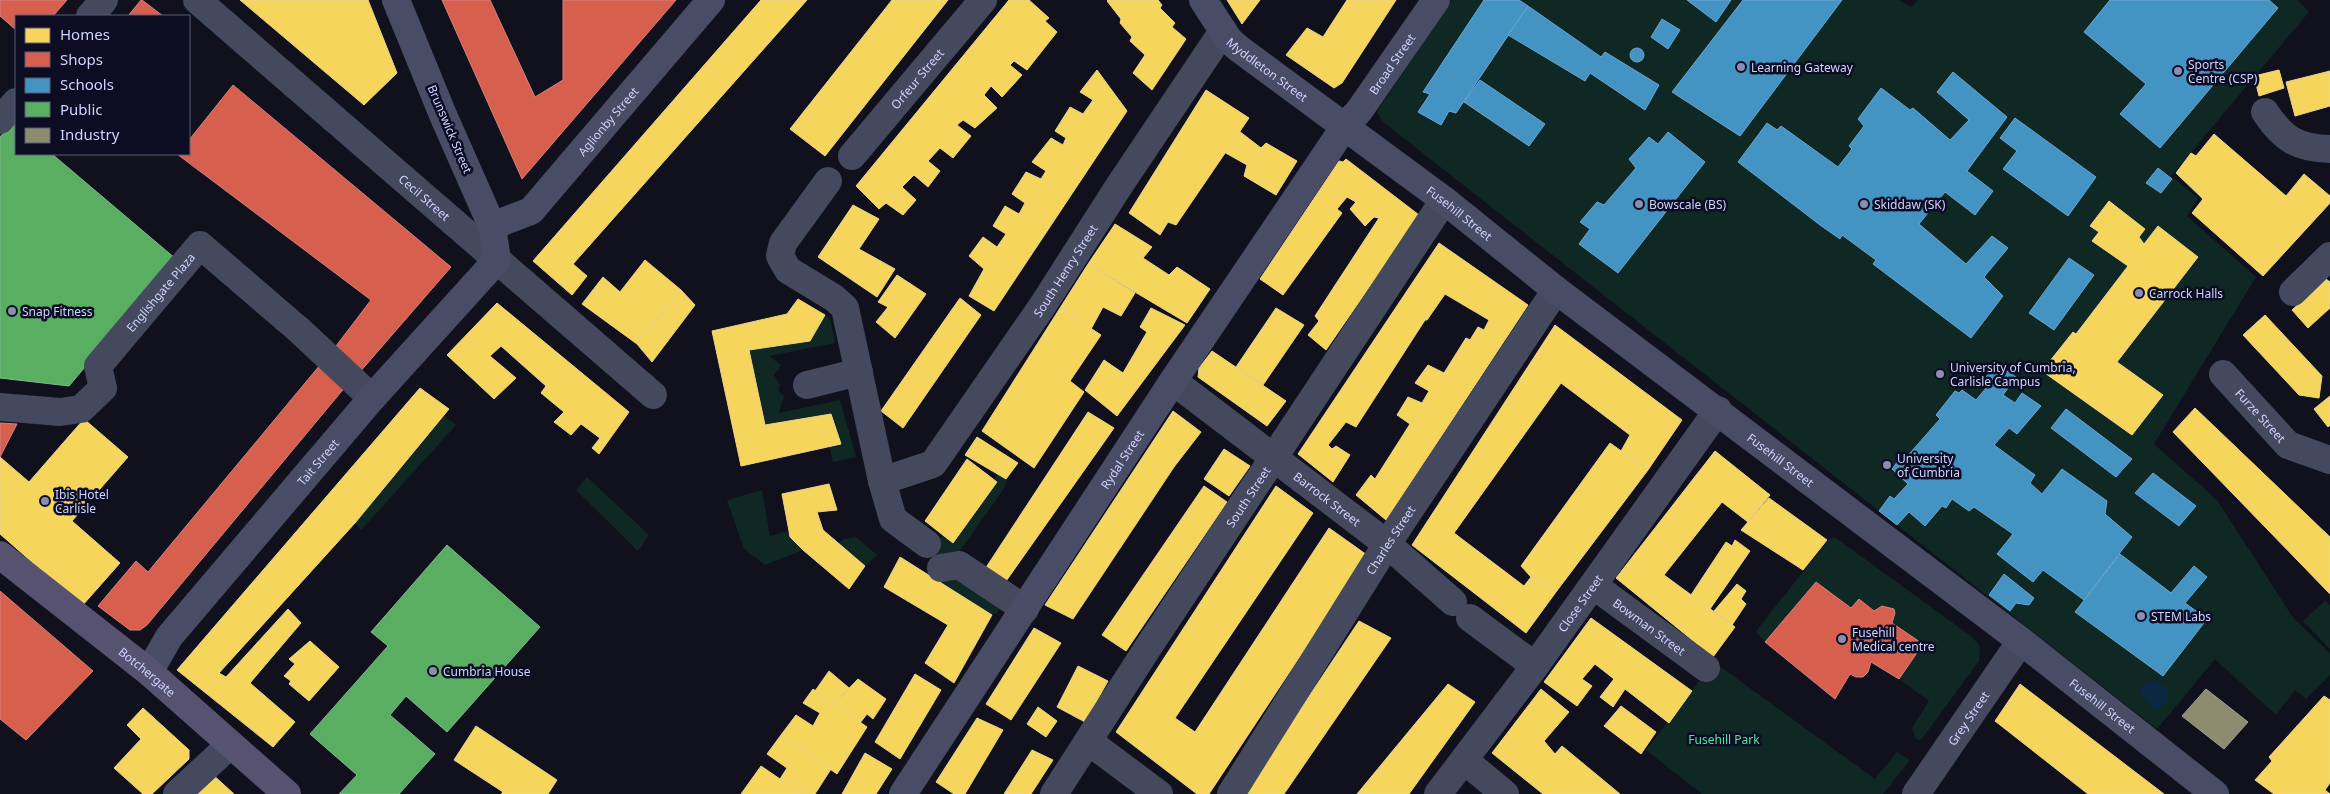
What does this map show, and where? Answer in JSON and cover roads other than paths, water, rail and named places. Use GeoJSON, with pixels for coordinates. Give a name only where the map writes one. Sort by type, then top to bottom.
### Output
{"type":"FeatureCollection","features":[{"type":"Feature","properties":{"kind":"main road","name":"Botchergate"},"geometry":{"type":"LineString","coordinates":[[0,555],[149,672],[287,794]]}},
{"type":"Feature","properties":{"kind":"street"},"geometry":{"type":"LineString","coordinates":[[91,15],[104,0]]}},
{"type":"Feature","properties":{"kind":"street","name":"Cecil Street"},"geometry":{"type":"LineString","coordinates":[[197,0],[653,395]]}},
{"type":"Feature","properties":{"kind":"street","name":"Brunswick Street"},"geometry":{"type":"LineString","coordinates":[[396,0],[443,115],[492,226],[497,260]]}},
{"type":"Feature","properties":{"kind":"street","name":"Aglionby Street"},"geometry":{"type":"LineString","coordinates":[[492,226],[531,211],[711,0]]}},
{"type":"Feature","properties":{"kind":"street","name":"Orfeur Street"},"geometry":{"type":"LineString","coordinates":[[852,156],[982,0]]}},
{"type":"Feature","properties":{"kind":"street","name":"Myddleton Street"},"geometry":{"type":"LineString","coordinates":[[1202,0],[1223,31],[1238,48],[1345,126]]}},
{"type":"Feature","properties":{"kind":"street","name":"Broad Street"},"geometry":{"type":"LineString","coordinates":[[1345,126],[1359,111],[1436,0]]}},
{"type":"Feature","properties":{"kind":"street","name":"South Henry Street"},"geometry":{"type":"LineString","coordinates":[[882,481],[933,464],[1043,305],[1119,186],[1223,31]]}},
{"type":"Feature","properties":{"kind":"street"},"geometry":{"type":"LineString","coordinates":[[0,120],[15,103]]}},
{"type":"Feature","properties":{"kind":"street"},"geometry":{"type":"LineString","coordinates":[[2265,112],[2274,125],[2293,142],[2301,146],[2330,149]]}},
{"type":"Feature","properties":{"kind":"street","name":"Fusehill Street"},"geometry":{"type":"LineString","coordinates":[[1345,126],[1444,200],[1556,290],[1718,410],[2022,641],[2215,794]]}},
{"type":"Feature","properties":{"kind":"street","name":"Rydal Street"},"geometry":{"type":"LineString","coordinates":[[903,794],[1172,381],[1345,126]]}},
{"type":"Feature","properties":{"kind":"street"},"geometry":{"type":"LineString","coordinates":[[828,181],[783,243],[780,256],[788,270],[834,298],[845,308],[882,481],[893,519],[927,544]]}},
{"type":"Feature","properties":{"kind":"street","name":"South Street"},"geometry":{"type":"LineString","coordinates":[[1054,794],[1253,487],[1275,459],[1444,200]]}},
{"type":"Feature","properties":{"kind":"street","name":"Englishgate Plaza"},"geometry":{"type":"LineString","coordinates":[[0,407],[60,412],[81,409],[103,388],[98,366],[200,245],[299,330],[372,398]]}},
{"type":"Feature","properties":{"kind":"street"},"geometry":{"type":"LineString","coordinates":[[2293,292],[2330,256]]}},
{"type":"Feature","properties":{"kind":"street","name":"Tait Street"},"geometry":{"type":"LineString","coordinates":[[149,672],[169,637],[372,398],[497,260]]}},
{"type":"Feature","properties":{"kind":"street","name":"Charles Street"},"geometry":{"type":"LineString","coordinates":[[1231,794],[1387,544],[1556,290]]}},
{"type":"Feature","properties":{"kind":"street"},"geometry":{"type":"LineString","coordinates":[[808,385],[859,372]]}},
{"type":"Feature","properties":{"kind":"street","name":"Furze Street"},"geometry":{"type":"LineString","coordinates":[[2223,374],[2288,445],[2330,460]]}},
{"type":"Feature","properties":{"kind":"street","name":"Barrock Street"},"geometry":{"type":"LineString","coordinates":[[1172,381],[1387,544],[1461,610],[1535,666]]}},
{"type":"Feature","properties":{"kind":"street","name":"Close Street"},"geometry":{"type":"LineString","coordinates":[[1438,794],[1535,666],[1718,410]]}},
{"type":"Feature","properties":{"kind":"street"},"geometry":{"type":"LineString","coordinates":[[941,568],[959,565],[1025,609]]}},
{"type":"Feature","properties":{"kind":"street","name":"Bowman Street"},"geometry":{"type":"LineString","coordinates":[[1593,585],[1706,668]]}},
{"type":"Feature","properties":{"kind":"street","name":"Grey Street"},"geometry":{"type":"LineString","coordinates":[[1916,794],[2022,641]]}},
{"type":"Feature","properties":{"kind":"street"},"geometry":{"type":"LineString","coordinates":[[1088,741],[1159,794]]}},
{"type":"Feature","properties":{"kind":"street"},"geometry":{"type":"LineString","coordinates":[[177,794],[230,745]]}},
{"type":"Feature","properties":{"kind":"street"},"geometry":{"type":"LineString","coordinates":[[1464,760],[1505,794]]}},
{"type":"Feature","properties":{"kind":"water"},"geometry":{"type":"Polygon","coordinates":[[[2151,681],[2157,681],[2167,688],[2168,701],[2158,710],[2151,707],[2142,697],[2142,687],[2151,681]]]}},
{"type":"Feature","properties":{"kind":"place","name":"Learning Gateway"},"geometry":{"type":"Point","coordinates":[1741,67]}},
{"type":"Feature","properties":{"kind":"place","name":"Sports Centre (CSP)"},"geometry":{"type":"Point","coordinates":[2178,71]}},
{"type":"Feature","properties":{"kind":"place","name":"Bowscale (BS)"},"geometry":{"type":"Point","coordinates":[1639,204]}},
{"type":"Feature","properties":{"kind":"place","name":"Skiddaw (SK)"},"geometry":{"type":"Point","coordinates":[1864,204]}},
{"type":"Feature","properties":{"kind":"place","name":"Carrock Halls"},"geometry":{"type":"Point","coordinates":[2139,293]}},
{"type":"Feature","properties":{"kind":"place","name":"Snap Fitness"},"geometry":{"type":"Point","coordinates":[12,311]}},
{"type":"Feature","properties":{"kind":"place","name":"University of Cumbria, Carlisle Campus"},"geometry":{"type":"Point","coordinates":[1940,374]}},
{"type":"Feature","properties":{"kind":"place","name":"University of Cumbria"},"geometry":{"type":"Point","coordinates":[1887,465]}},
{"type":"Feature","properties":{"kind":"place","name":"Ibis Hotel Carlisle"},"geometry":{"type":"Point","coordinates":[45,501]}},
{"type":"Feature","properties":{"kind":"place","name":"STEM Labs"},"geometry":{"type":"Point","coordinates":[2141,616]}},
{"type":"Feature","properties":{"kind":"place","name":"Fusehill Medical centre"},"geometry":{"type":"Point","coordinates":[1842,639]}},
{"type":"Feature","properties":{"kind":"place","name":"Cumbria House"},"geometry":{"type":"Point","coordinates":[433,671]}},
{"type":"Feature","properties":{"kind":"park label","name":"Fusehill Park"},"geometry":{"type":"Point","coordinates":[1724,739]}}]}
